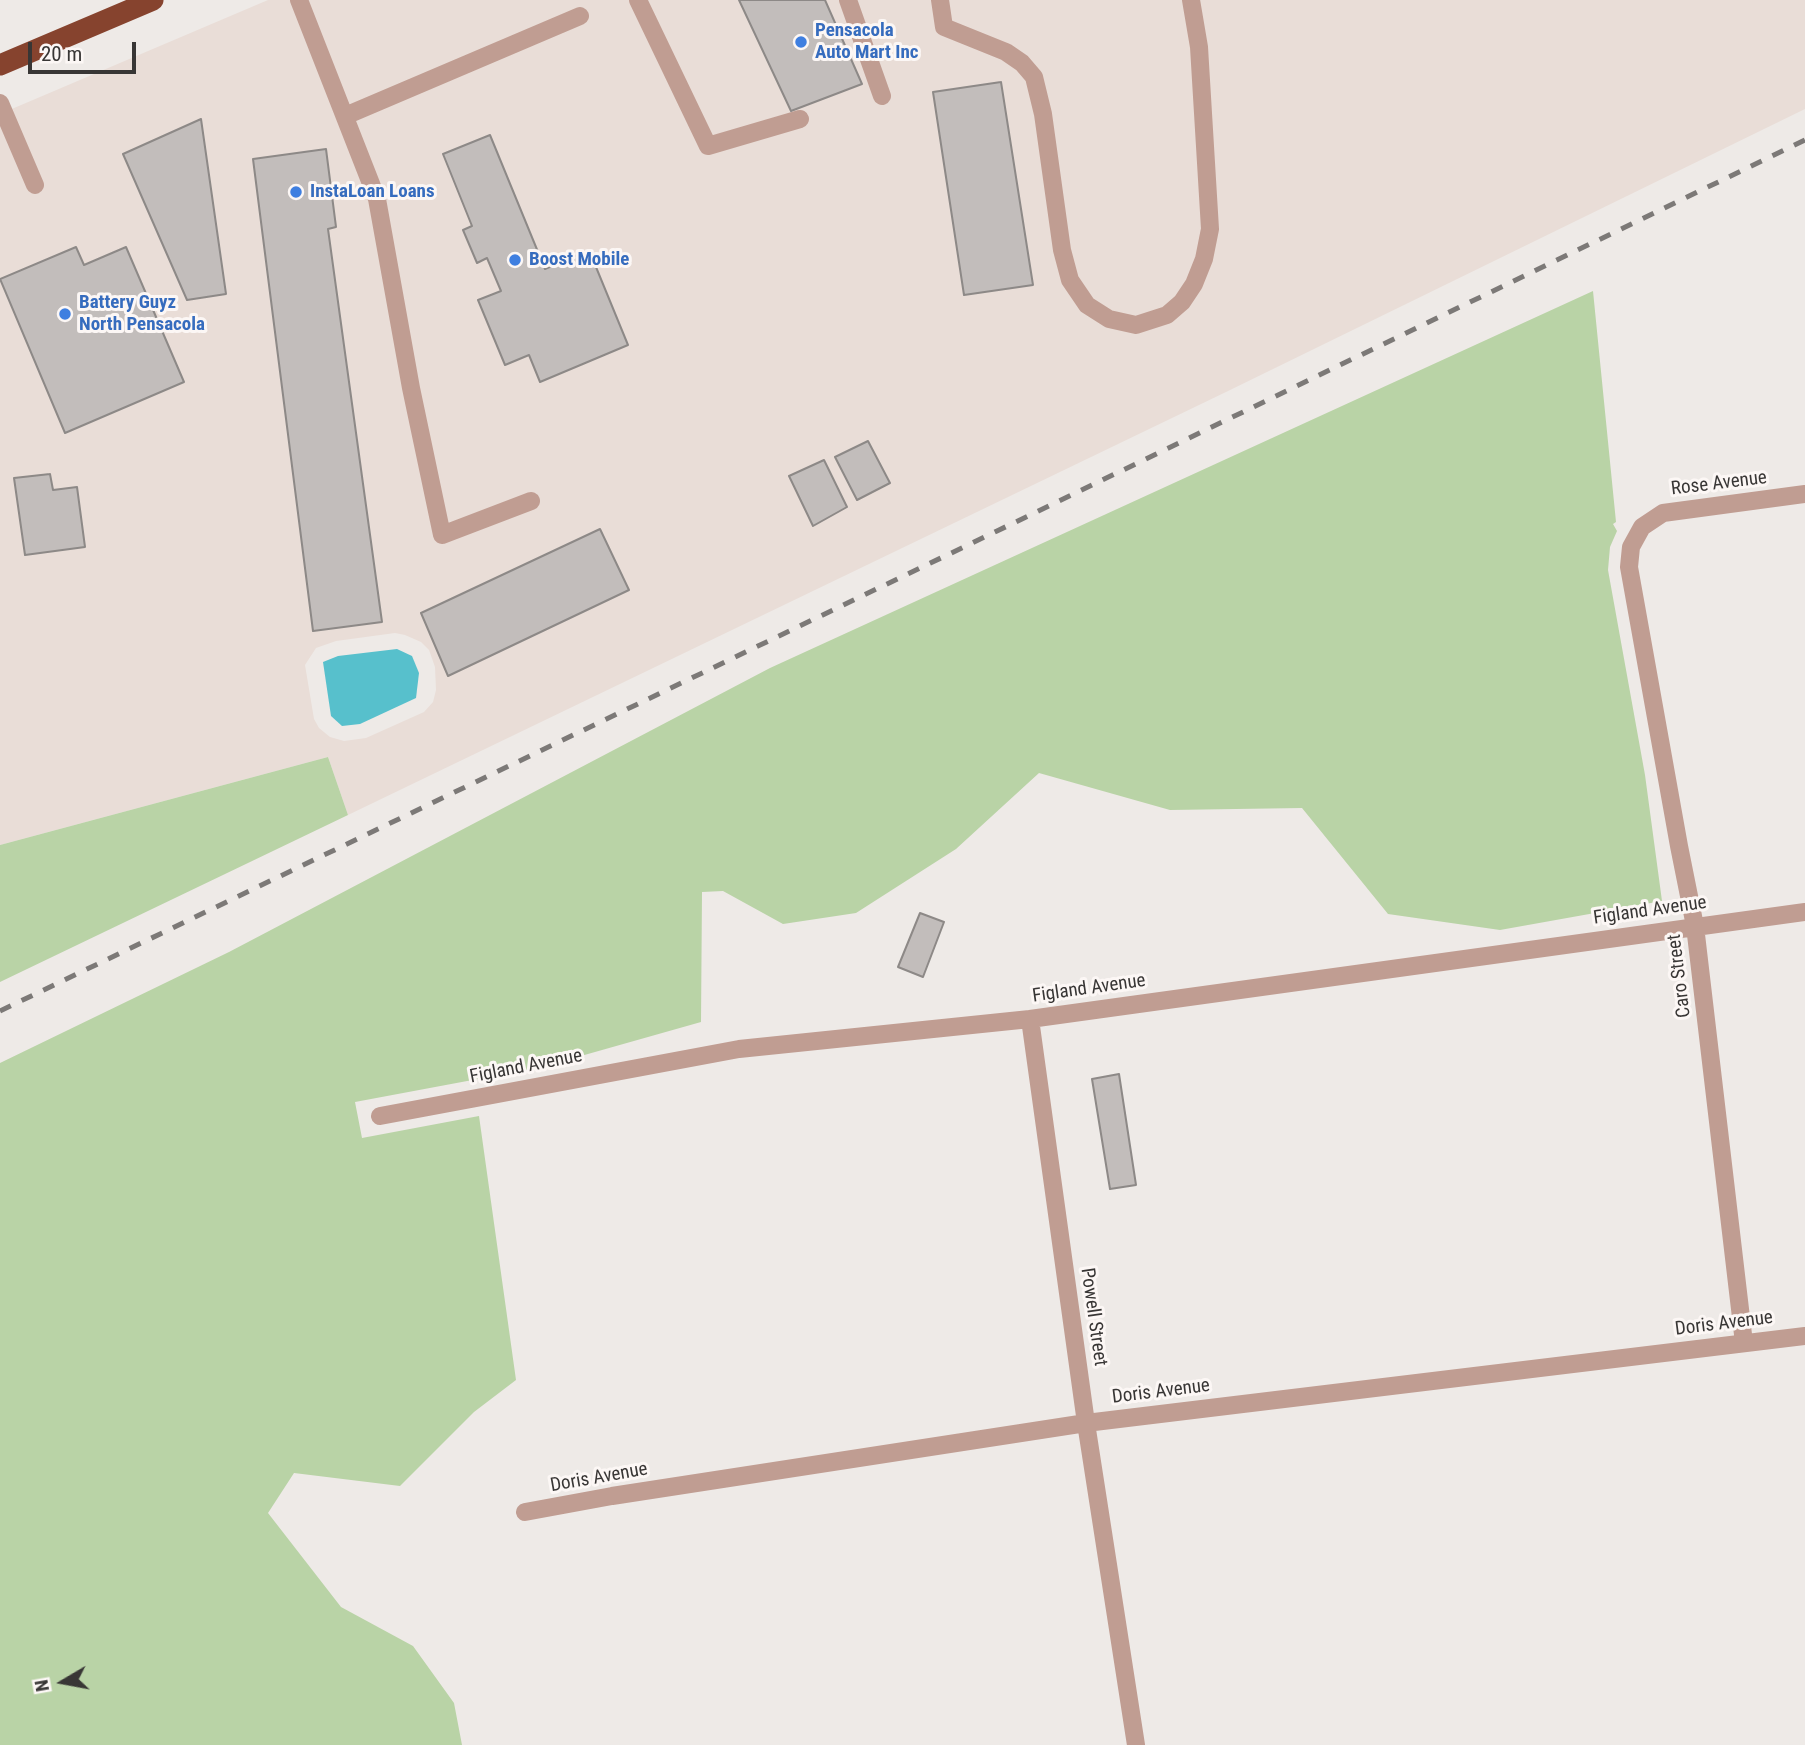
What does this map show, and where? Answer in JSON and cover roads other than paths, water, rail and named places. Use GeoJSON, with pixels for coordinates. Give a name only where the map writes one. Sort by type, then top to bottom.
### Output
{"type":"FeatureCollection","features":[{"type":"Feature","properties":{"kind":"highway"},"geometry":{"type":"LineString","coordinates":[[98,23],[125,0]]}},
{"type":"Feature","properties":{"kind":"highway"},"geometry":{"type":"LineString","coordinates":[[0,65],[153,0]]}},
{"type":"Feature","properties":{"kind":"street"},"geometry":{"type":"LineString","coordinates":[[299,0],[377,199],[411,388],[442,535],[531,501]]}},
{"type":"Feature","properties":{"kind":"street"},"geometry":{"type":"LineString","coordinates":[[638,0],[708,146],[800,119]]}},
{"type":"Feature","properties":{"kind":"street"},"geometry":{"type":"LineString","coordinates":[[848,0],[882,96]]}},
{"type":"Feature","properties":{"kind":"street"},"geometry":{"type":"LineString","coordinates":[[940,0],[944,27],[1006,52],[1022,63],[1034,77],[1043,114],[1062,250],[1070,280],[1087,305],[1109,320],[1136,325],[1167,315],[1182,302],[1194,284],[1204,259],[1210,229],[1199,47],[1191,0]]}},
{"type":"Feature","properties":{"kind":"street"},"geometry":{"type":"LineString","coordinates":[[345,116],[580,16]]}},
{"type":"Feature","properties":{"kind":"street"},"geometry":{"type":"LineString","coordinates":[[0,103],[35,185]]}},
{"type":"Feature","properties":{"kind":"street","name":"Rose Avenue"},"geometry":{"type":"LineString","coordinates":[[1642,527],[1663,513],[1805,494]]}},
{"type":"Feature","properties":{"kind":"street","name":"Caro Street"},"geometry":{"type":"LineString","coordinates":[[1642,527],[1631,547],[1629,567],[1695,926],[1744,1343]]}},
{"type":"Feature","properties":{"kind":"street","name":"Figland Avenue"},"geometry":{"type":"LineString","coordinates":[[380,1116],[738,1049],[1030,1019],[1805,912]]}},
{"type":"Feature","properties":{"kind":"street","name":"Powell Street"},"geometry":{"type":"LineString","coordinates":[[1030,1019],[1086,1423],[1136,1745]]}},
{"type":"Feature","properties":{"kind":"street","name":"Doris Avenue"},"geometry":{"type":"LineString","coordinates":[[525,1513],[612,1496],[1086,1423],[1805,1336]]}},
{"type":"Feature","properties":{"kind":"water"},"geometry":{"type":"Polygon","coordinates":[[[397,649],[412,656],[419,673],[416,698],[360,724],[342,726],[331,716],[323,662],[338,656],[397,649]]]}},
{"type":"Feature","properties":{"kind":"railway"},"geometry":{"type":"LineString","coordinates":[[0,1011],[1805,140]]}},
{"type":"Feature","properties":{"kind":"place","name":"Pensacola Auto Mart Inc"},"geometry":{"type":"Point","coordinates":[801,42]}},
{"type":"Feature","properties":{"kind":"place","name":"InstaLoan Loans"},"geometry":{"type":"Point","coordinates":[296,192]}},
{"type":"Feature","properties":{"kind":"place","name":"Boost Mobile"},"geometry":{"type":"Point","coordinates":[515,260]}},
{"type":"Feature","properties":{"kind":"place","name":"Battery Guyz North Pensacola"},"geometry":{"type":"Point","coordinates":[65,314]}}]}
